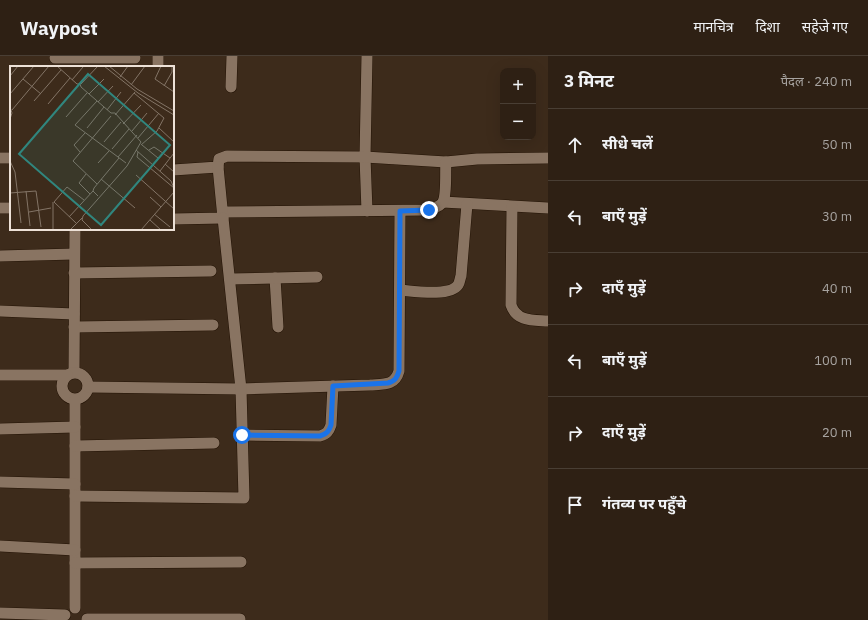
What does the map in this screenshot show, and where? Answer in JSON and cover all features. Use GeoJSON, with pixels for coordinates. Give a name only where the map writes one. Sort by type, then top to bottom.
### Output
{"type":"FeatureCollection","features":[{"type":"Feature","properties":{"kind":"street"},"geometry":{"type":"LineString","coordinates":[[231,87],[232,56]]}},
{"type":"Feature","properties":{"kind":"street"},"geometry":{"type":"LineString","coordinates":[[366,56],[365,157],[367,211]]}},
{"type":"Feature","properties":{"kind":"street"},"geometry":{"type":"LineString","coordinates":[[55,60],[91,63],[135,60]]}},
{"type":"Feature","properties":{"kind":"street"},"geometry":{"type":"LineString","coordinates":[[75,496],[244,498],[241,389],[218,168],[219,160],[227,156],[365,157],[446,162],[548,158]]}},
{"type":"Feature","properties":{"kind":"street"},"geometry":{"type":"LineString","coordinates":[[174,219],[223,215],[429,210],[437,207],[443,202],[446,162]]}},
{"type":"Feature","properties":{"kind":"street"},"geometry":{"type":"LineString","coordinates":[[174,170],[218,168]]}},
{"type":"Feature","properties":{"kind":"street"},"geometry":{"type":"LineString","coordinates":[[443,202],[548,208]]}},
{"type":"Feature","properties":{"kind":"street"},"geometry":{"type":"LineString","coordinates":[[400,290],[444,292],[452,290],[458,285],[461,276],[467,204]]}},
{"type":"Feature","properties":{"kind":"street"},"geometry":{"type":"LineString","coordinates":[[512,207],[511,305],[513,311],[522,319],[548,321]]}},
{"type":"Feature","properties":{"kind":"street"},"geometry":{"type":"LineString","coordinates":[[88,387],[241,389],[333,386],[388,383],[394,381],[399,371],[400,211]]}},
{"type":"Feature","properties":{"kind":"street"},"geometry":{"type":"LineString","coordinates":[[74,230],[74,327],[70,374],[62,380],[63,389],[67,396],[75,400]]}},
{"type":"Feature","properties":{"kind":"street"},"geometry":{"type":"LineString","coordinates":[[0,256],[74,254]]}},
{"type":"Feature","properties":{"kind":"street"},"geometry":{"type":"LineString","coordinates":[[74,273],[211,271]]}},
{"type":"Feature","properties":{"kind":"street"},"geometry":{"type":"LineString","coordinates":[[230,279],[317,277]]}},
{"type":"Feature","properties":{"kind":"street"},"geometry":{"type":"LineString","coordinates":[[275,278],[278,327]]}},
{"type":"Feature","properties":{"kind":"street"},"geometry":{"type":"LineString","coordinates":[[0,311],[74,314]]}},
{"type":"Feature","properties":{"kind":"street"},"geometry":{"type":"LineString","coordinates":[[74,327],[212,325]]}},
{"type":"Feature","properties":{"kind":"street"},"geometry":{"type":"LineString","coordinates":[[0,375],[82,375],[88,387],[83,396],[75,400]]}},
{"type":"Feature","properties":{"kind":"street"},"geometry":{"type":"LineString","coordinates":[[242,435],[325,435],[331,425],[333,386]]}},
{"type":"Feature","properties":{"kind":"street"},"geometry":{"type":"LineString","coordinates":[[75,400],[75,608]]}},
{"type":"Feature","properties":{"kind":"street"},"geometry":{"type":"LineString","coordinates":[[0,429],[75,427]]}},
{"type":"Feature","properties":{"kind":"street"},"geometry":{"type":"LineString","coordinates":[[75,446],[214,442]]}},
{"type":"Feature","properties":{"kind":"street"},"geometry":{"type":"LineString","coordinates":[[0,482],[75,484]]}},
{"type":"Feature","properties":{"kind":"street"},"geometry":{"type":"LineString","coordinates":[[0,546],[75,550]]}},
{"type":"Feature","properties":{"kind":"street"},"geometry":{"type":"LineString","coordinates":[[75,562],[241,562]]}},
{"type":"Feature","properties":{"kind":"street"},"geometry":{"type":"LineString","coordinates":[[0,613],[64,618],[70,610],[75,608],[84,611],[87,620],[240,619]]}},
{"type":"Feature","properties":{"kind":"route"},"geometry":{"type":"LineString","coordinates":[[242,435],[325,435],[331,425],[333,386],[370,385],[394,381],[399,371],[400,211],[429,210]]}}]}
